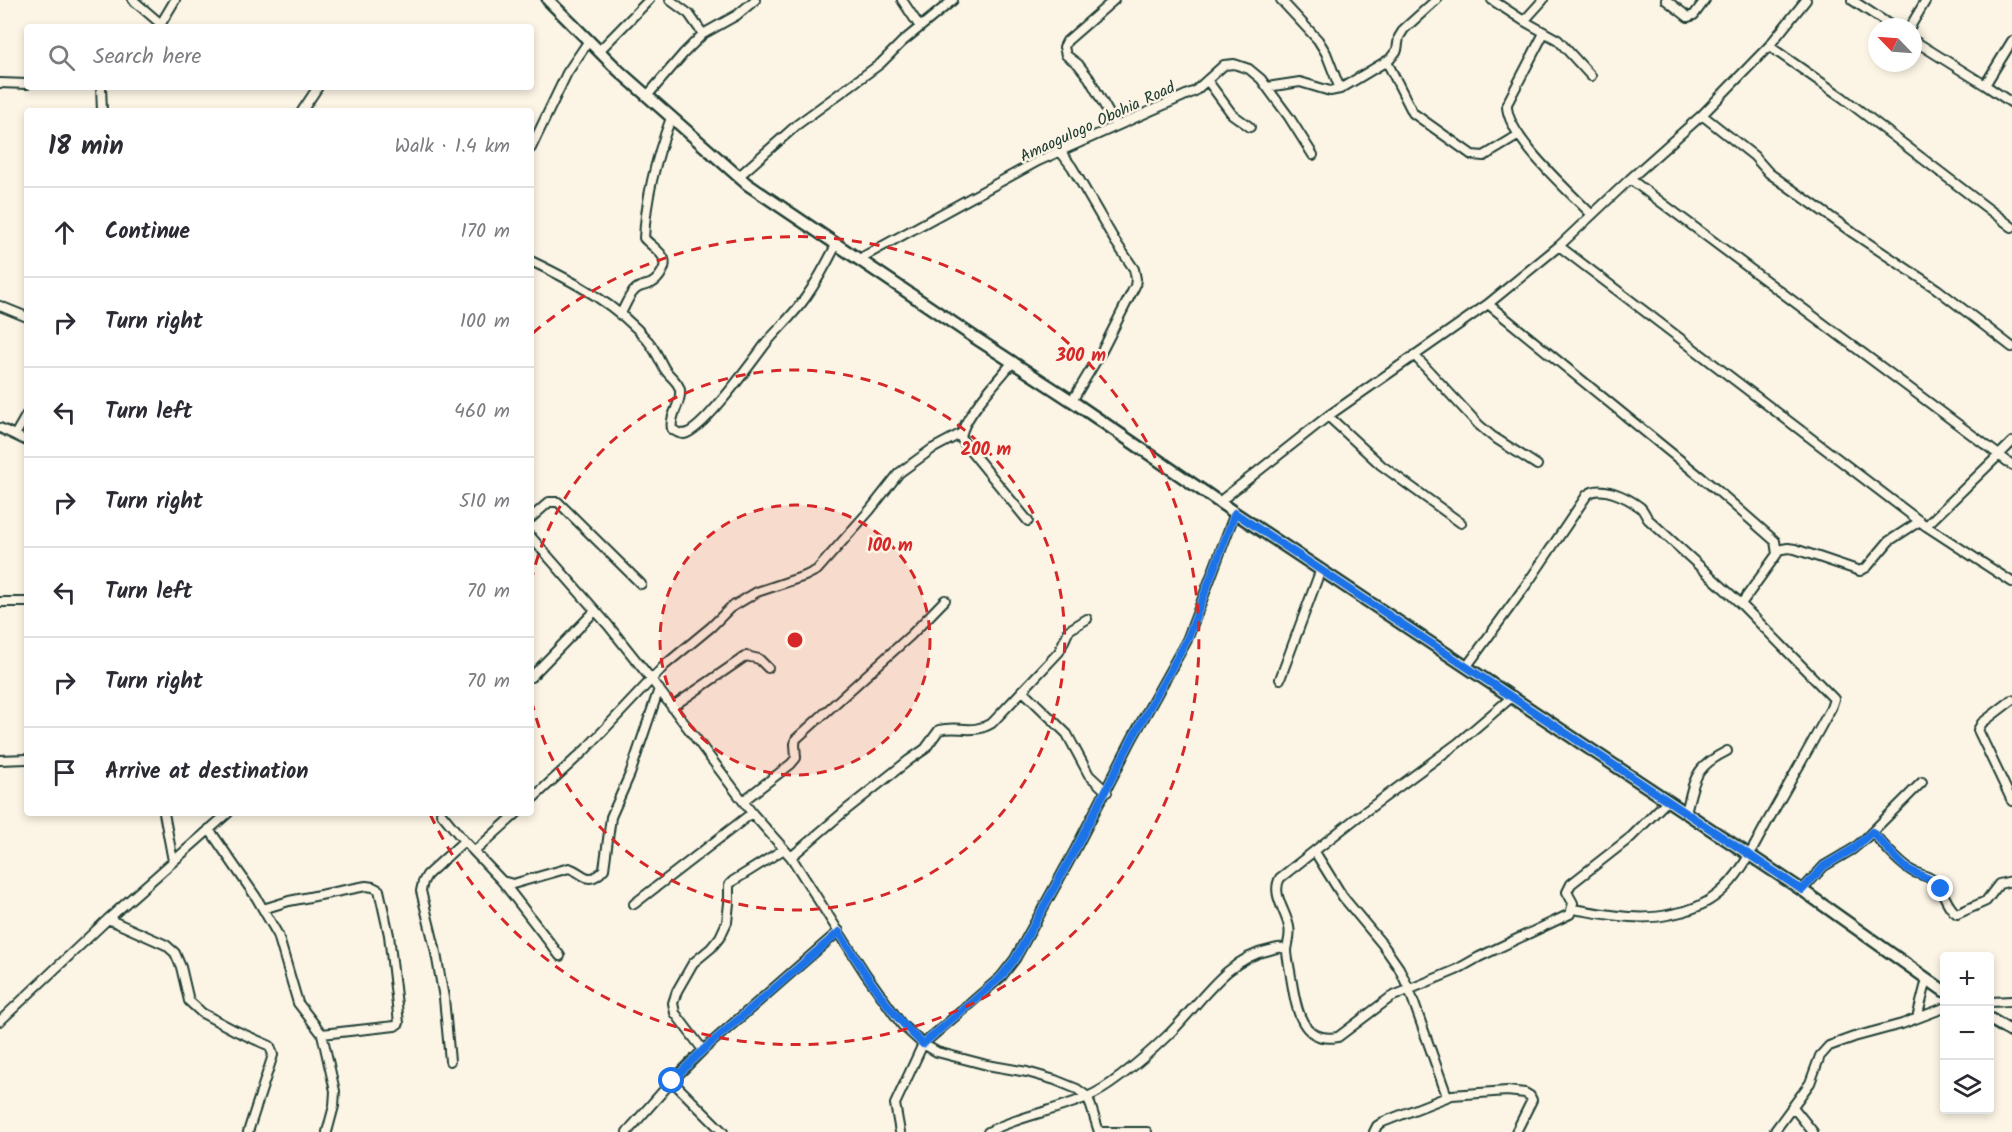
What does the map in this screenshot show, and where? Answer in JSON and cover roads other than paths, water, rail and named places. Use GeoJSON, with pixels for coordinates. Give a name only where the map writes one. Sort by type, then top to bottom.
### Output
{"type":"FeatureCollection","features":[{"type":"Feature","properties":{"kind":"street"},"geometry":{"type":"LineString","coordinates":[[133,0],[158,24]]}},
{"type":"Feature","properties":{"kind":"street"},"geometry":{"type":"LineString","coordinates":[[161,24],[175,0]]}},
{"type":"Feature","properties":{"kind":"street"},"geometry":{"type":"LineString","coordinates":[[548,0],[588,42],[738,177],[1235,513],[1749,854],[1940,988]]}},
{"type":"Feature","properties":{"kind":"street"},"geometry":{"type":"LineString","coordinates":[[598,51],[649,0]]}},
{"type":"Feature","properties":{"kind":"street"},"geometry":{"type":"LineString","coordinates":[[670,0],[689,14],[703,34]]}},
{"type":"Feature","properties":{"kind":"street"},"geometry":{"type":"LineString","coordinates":[[647,96],[703,34],[736,15],[755,0]]}},
{"type":"Feature","properties":{"kind":"street"},"geometry":{"type":"LineString","coordinates":[[902,0],[920,27]]}},
{"type":"Feature","properties":{"kind":"street"},"geometry":{"type":"LineString","coordinates":[[738,177],[815,110],[880,64],[953,0]]}},
{"type":"Feature","properties":{"kind":"street"},"geometry":{"type":"LineString","coordinates":[[1114,0],[1067,41],[1064,47],[1066,55],[1078,64],[1089,78],[1116,126]]}},
{"type":"Feature","properties":{"kind":"street"},"geometry":{"type":"LineString","coordinates":[[1281,0],[1318,40],[1326,53],[1340,89]]}},
{"type":"Feature","properties":{"kind":"street"},"geometry":{"type":"LineString","coordinates":[[1267,87],[1300,82],[1330,91],[1340,89],[1387,62],[1397,50],[1399,37],[1404,29],[1436,0]]}},
{"type":"Feature","properties":{"kind":"street"},"geometry":{"type":"LineString","coordinates":[[1492,0],[1558,40],[1591,76]]}},
{"type":"Feature","properties":{"kind":"street"},"geometry":{"type":"LineString","coordinates":[[1524,21],[1543,0]]}},
{"type":"Feature","properties":{"kind":"street"},"geometry":{"type":"LineString","coordinates":[[1666,0],[1688,17],[1694,15],[1705,0]]}},
{"type":"Feature","properties":{"kind":"street"},"geometry":{"type":"LineString","coordinates":[[1219,502],[1328,416],[1488,304],[1559,246],[1702,115],[1769,46],[1806,0]]}},
{"type":"Feature","properties":{"kind":"street"},"geometry":{"type":"LineString","coordinates":[[1852,0],[1879,18]]}},
{"type":"Feature","properties":{"kind":"street"},"geometry":{"type":"LineString","coordinates":[[1915,18],[1926,0]]}},
{"type":"Feature","properties":{"kind":"street"},"geometry":{"type":"LineString","coordinates":[[1544,33],[1507,104],[1507,115],[1528,149],[1592,215]]}},
{"type":"Feature","properties":{"kind":"street"},"geometry":{"type":"LineString","coordinates":[[1985,85],[2012,41]]}},
{"type":"Feature","properties":{"kind":"street"},"geometry":{"type":"LineString","coordinates":[[534,141],[567,73],[588,42]]}},
{"type":"Feature","properties":{"kind":"street"},"geometry":{"type":"LineString","coordinates":[[1769,46],[1842,97],[2012,227]]}},
{"type":"Feature","properties":{"kind":"street"},"geometry":{"type":"LineString","coordinates":[[1922,46],[2012,103]]}},
{"type":"Feature","properties":{"kind":"street"},"geometry":{"type":"LineString","coordinates":[[1387,62],[1413,113],[1472,155],[1484,156],[1519,135]]}},
{"type":"Feature","properties":{"kind":"street","name":"Amaogulogo Obohia Road"},"geometry":{"type":"LineString","coordinates":[[859,259],[1060,151],[1195,91],[1224,65],[1233,64],[1249,69],[1261,79],[1313,155]]}},
{"type":"Feature","properties":{"kind":"street"},"geometry":{"type":"LineString","coordinates":[[1207,80],[1232,114],[1250,127]]}},
{"type":"Feature","properties":{"kind":"street"},"geometry":{"type":"LineString","coordinates":[[0,83],[24,84]]}},
{"type":"Feature","properties":{"kind":"street"},"geometry":{"type":"LineString","coordinates":[[101,90],[102,108]]}},
{"type":"Feature","properties":{"kind":"street"},"geometry":{"type":"LineString","coordinates":[[304,108],[316,90]]}},
{"type":"Feature","properties":{"kind":"street"},"geometry":{"type":"LineString","coordinates":[[1702,115],[1754,156],[1769,173],[1852,233],[1937,289],[2012,347]]}},
{"type":"Feature","properties":{"kind":"street"},"geometry":{"type":"LineString","coordinates":[[620,315],[633,291],[652,283],[663,270],[665,262],[663,256],[645,238],[645,223],[653,179],[671,118]]}},
{"type":"Feature","properties":{"kind":"street"},"geometry":{"type":"LineString","coordinates":[[1060,151],[1134,269],[1136,279],[1135,286],[1102,351],[1072,401]]}},
{"type":"Feature","properties":{"kind":"street"},"geometry":{"type":"LineString","coordinates":[[1630,179],[2012,465]]}},
{"type":"Feature","properties":{"kind":"street"},"geometry":{"type":"LineString","coordinates":[[534,263],[570,281],[620,315],[648,341],[668,375],[678,382],[681,392],[670,421],[672,429],[677,433],[685,434],[693,430],[722,400],[768,341],[797,310],[836,245]]}},
{"type":"Feature","properties":{"kind":"street"},"geometry":{"type":"LineString","coordinates":[[1559,246],[1923,524],[2012,582]]}},
{"type":"Feature","properties":{"kind":"street"},"geometry":{"type":"LineString","coordinates":[[1488,304],[1718,491],[1775,541],[1777,554],[1741,604]]}},
{"type":"Feature","properties":{"kind":"street"},"geometry":{"type":"LineString","coordinates":[[0,306],[24,316]]}},
{"type":"Feature","properties":{"kind":"street"},"geometry":{"type":"LineString","coordinates":[[1414,355],[1479,425],[1537,465]]}},
{"type":"Feature","properties":{"kind":"street"},"geometry":{"type":"LineString","coordinates":[[534,797],[585,750],[665,665],[730,608],[757,592],[818,570],[870,510],[898,473],[932,449],[960,434],[976,407],[1012,363]]}},
{"type":"Feature","properties":{"kind":"street"},"geometry":{"type":"LineString","coordinates":[[1328,416],[1381,465],[1461,523]]}},
{"type":"Feature","properties":{"kind":"street"},"geometry":{"type":"LineString","coordinates":[[15,435],[24,419]]}},
{"type":"Feature","properties":{"kind":"street"},"geometry":{"type":"LineString","coordinates":[[0,428],[24,440]]}},
{"type":"Feature","properties":{"kind":"street"},"geometry":{"type":"LineString","coordinates":[[960,434],[962,440],[1028,520]]}},
{"type":"Feature","properties":{"kind":"street"},"geometry":{"type":"LineString","coordinates":[[1777,550],[1795,549],[1860,571],[1867,567],[1889,541],[1923,524],[2012,442]]}},
{"type":"Feature","properties":{"kind":"street"},"geometry":{"type":"LineString","coordinates":[[1467,666],[1529,582],[1587,495],[1596,490],[1610,491],[1639,506],[1654,525],[1741,604],[1834,699],[1832,708],[1749,854],[1733,880],[1720,893],[1697,907],[1671,915],[1631,917],[1573,909]]}},
{"type":"Feature","properties":{"kind":"street"},"geometry":{"type":"LineString","coordinates":[[534,515],[549,502],[558,501],[641,584]]}},
{"type":"Feature","properties":{"kind":"street"},"geometry":{"type":"LineString","coordinates":[[900,1132],[895,1104],[923,1044],[1001,977],[1015,959],[1187,640],[1235,513]]}},
{"type":"Feature","properties":{"kind":"street"},"geometry":{"type":"LineString","coordinates":[[534,540],[651,679],[752,813],[791,857],[882,998],[902,1025],[923,1044],[937,1052],[1055,1080],[1077,1089],[1088,1097],[1099,1132],[1147,1132]]}},
{"type":"Feature","properties":{"kind":"street"},"geometry":{"type":"LineString","coordinates":[[1280,679],[1321,569]]}},
{"type":"Feature","properties":{"kind":"street"},"geometry":{"type":"LineString","coordinates":[[743,801],[791,764],[796,758],[796,738],[911,635],[945,600]]}},
{"type":"Feature","properties":{"kind":"street"},"geometry":{"type":"LineString","coordinates":[[0,602],[24,602]]}},
{"type":"Feature","properties":{"kind":"street"},"geometry":{"type":"LineString","coordinates":[[534,674],[595,611]]}},
{"type":"Feature","properties":{"kind":"street"},"geometry":{"type":"LineString","coordinates":[[791,857],[846,810],[925,749],[939,730],[949,728],[981,730],[992,723],[1059,652],[1070,630],[1087,619]]}},
{"type":"Feature","properties":{"kind":"street"},"geometry":{"type":"LineString","coordinates":[[672,707],[746,656],[759,659],[768,668]]}},
{"type":"Feature","properties":{"kind":"street"},"geometry":{"type":"LineString","coordinates":[[502,881],[513,884],[569,868],[583,877],[590,878],[604,869],[611,818],[630,774],[659,689]]}},
{"type":"Feature","properties":{"kind":"street"},"geometry":{"type":"LineString","coordinates":[[1022,690],[1067,734],[1089,775],[1107,792]]}},
{"type":"Feature","properties":{"kind":"street"},"geometry":{"type":"LineString","coordinates":[[1513,696],[1458,742],[1280,878],[1276,888],[1289,926],[1290,939],[1287,950],[1295,1000],[1299,1015],[1310,1032],[1327,1039],[1338,1037],[1391,997],[1456,970],[1498,947],[1566,917],[1573,909],[1573,903],[1567,892],[1571,884],[1630,837],[1668,800]]}},
{"type":"Feature","properties":{"kind":"street"},"geometry":{"type":"LineString","coordinates":[[2012,700],[1982,723],[1978,730],[2012,801]]}},
{"type":"Feature","properties":{"kind":"street"},"geometry":{"type":"LineString","coordinates":[[1686,812],[1700,769],[1708,761],[1727,751]]}},
{"type":"Feature","properties":{"kind":"street"},"geometry":{"type":"LineString","coordinates":[[0,760],[24,759]]}},
{"type":"Feature","properties":{"kind":"street"},"geometry":{"type":"LineString","coordinates":[[1802,890],[1824,866],[1853,849],[1872,832],[1922,782]]}},
{"type":"Feature","properties":{"kind":"street"},"geometry":{"type":"LineString","coordinates":[[634,904],[752,813]]}},
{"type":"Feature","properties":{"kind":"street"},"geometry":{"type":"LineString","coordinates":[[165,816],[173,861]]}},
{"type":"Feature","properties":{"kind":"street"},"geometry":{"type":"LineString","coordinates":[[0,1021],[108,919],[225,816]]}},
{"type":"Feature","properties":{"kind":"street"},"geometry":{"type":"LineString","coordinates":[[443,816],[502,881],[560,956]]}},
{"type":"Feature","properties":{"kind":"street"},"geometry":{"type":"LineString","coordinates":[[475,851],[515,816]]}},
{"type":"Feature","properties":{"kind":"street"},"geometry":{"type":"LineString","coordinates":[[210,829],[278,935],[298,1003],[322,1034],[335,1091],[334,1106],[327,1132]]}},
{"type":"Feature","properties":{"kind":"street"},"geometry":{"type":"LineString","coordinates":[[1872,832],[1905,866],[1935,881],[1952,910],[1957,914],[1986,901],[1999,884],[2012,881]]}},
{"type":"Feature","properties":{"kind":"street"},"geometry":{"type":"LineString","coordinates":[[450,1061],[444,998],[421,891],[427,875],[464,841]]}},
{"type":"Feature","properties":{"kind":"street"},"geometry":{"type":"LineString","coordinates":[[703,1050],[675,1013],[673,1003],[677,991],[693,963],[720,937],[727,922],[729,885],[784,849]]}},
{"type":"Feature","properties":{"kind":"street"},"geometry":{"type":"LineString","coordinates":[[1315,852],[1343,897],[1399,968],[1409,989],[1447,1096]]}},
{"type":"Feature","properties":{"kind":"street"},"geometry":{"type":"LineString","coordinates":[[263,909],[289,901],[366,886],[379,890],[389,935],[399,1023],[395,1026],[322,1034]]}},
{"type":"Feature","properties":{"kind":"street"},"geometry":{"type":"LineString","coordinates":[[108,919],[166,945],[175,953],[181,967],[189,1001],[202,1013],[270,1046],[273,1055],[248,1132]]}},
{"type":"Feature","properties":{"kind":"street"},"geometry":{"type":"LineString","coordinates":[[627,1132],[703,1050],[839,932]]}},
{"type":"Feature","properties":{"kind":"street"},"geometry":{"type":"LineString","coordinates":[[988,1132],[1011,1122],[1088,1097],[1111,1083],[1166,1037],[1234,966],[1265,951],[1280,948],[1287,950]]}},
{"type":"Feature","properties":{"kind":"street"},"geometry":{"type":"LineString","coordinates":[[1917,1018],[1927,979]]}},
{"type":"Feature","properties":{"kind":"street"},"geometry":{"type":"LineString","coordinates":[[1994,1002],[2012,1001]]}},
{"type":"Feature","properties":{"kind":"street"},"geometry":{"type":"LineString","coordinates":[[1774,1132],[1810,1083],[1820,1056],[1829,1046],[1940,1009]]}},
{"type":"Feature","properties":{"kind":"street"},"geometry":{"type":"LineString","coordinates":[[1994,1022],[2012,1032]]}},
{"type":"Feature","properties":{"kind":"street"},"geometry":{"type":"LineString","coordinates":[[672,1081],[723,1132]]}},
{"type":"Feature","properties":{"kind":"street"},"geometry":{"type":"LineString","coordinates":[[1374,1132],[1383,1122],[1447,1096],[1507,1091],[1525,1093],[1532,1100],[1516,1132]]}},
{"type":"Feature","properties":{"kind":"street"},"geometry":{"type":"LineString","coordinates":[[1793,1107],[1813,1132]]}}]}
